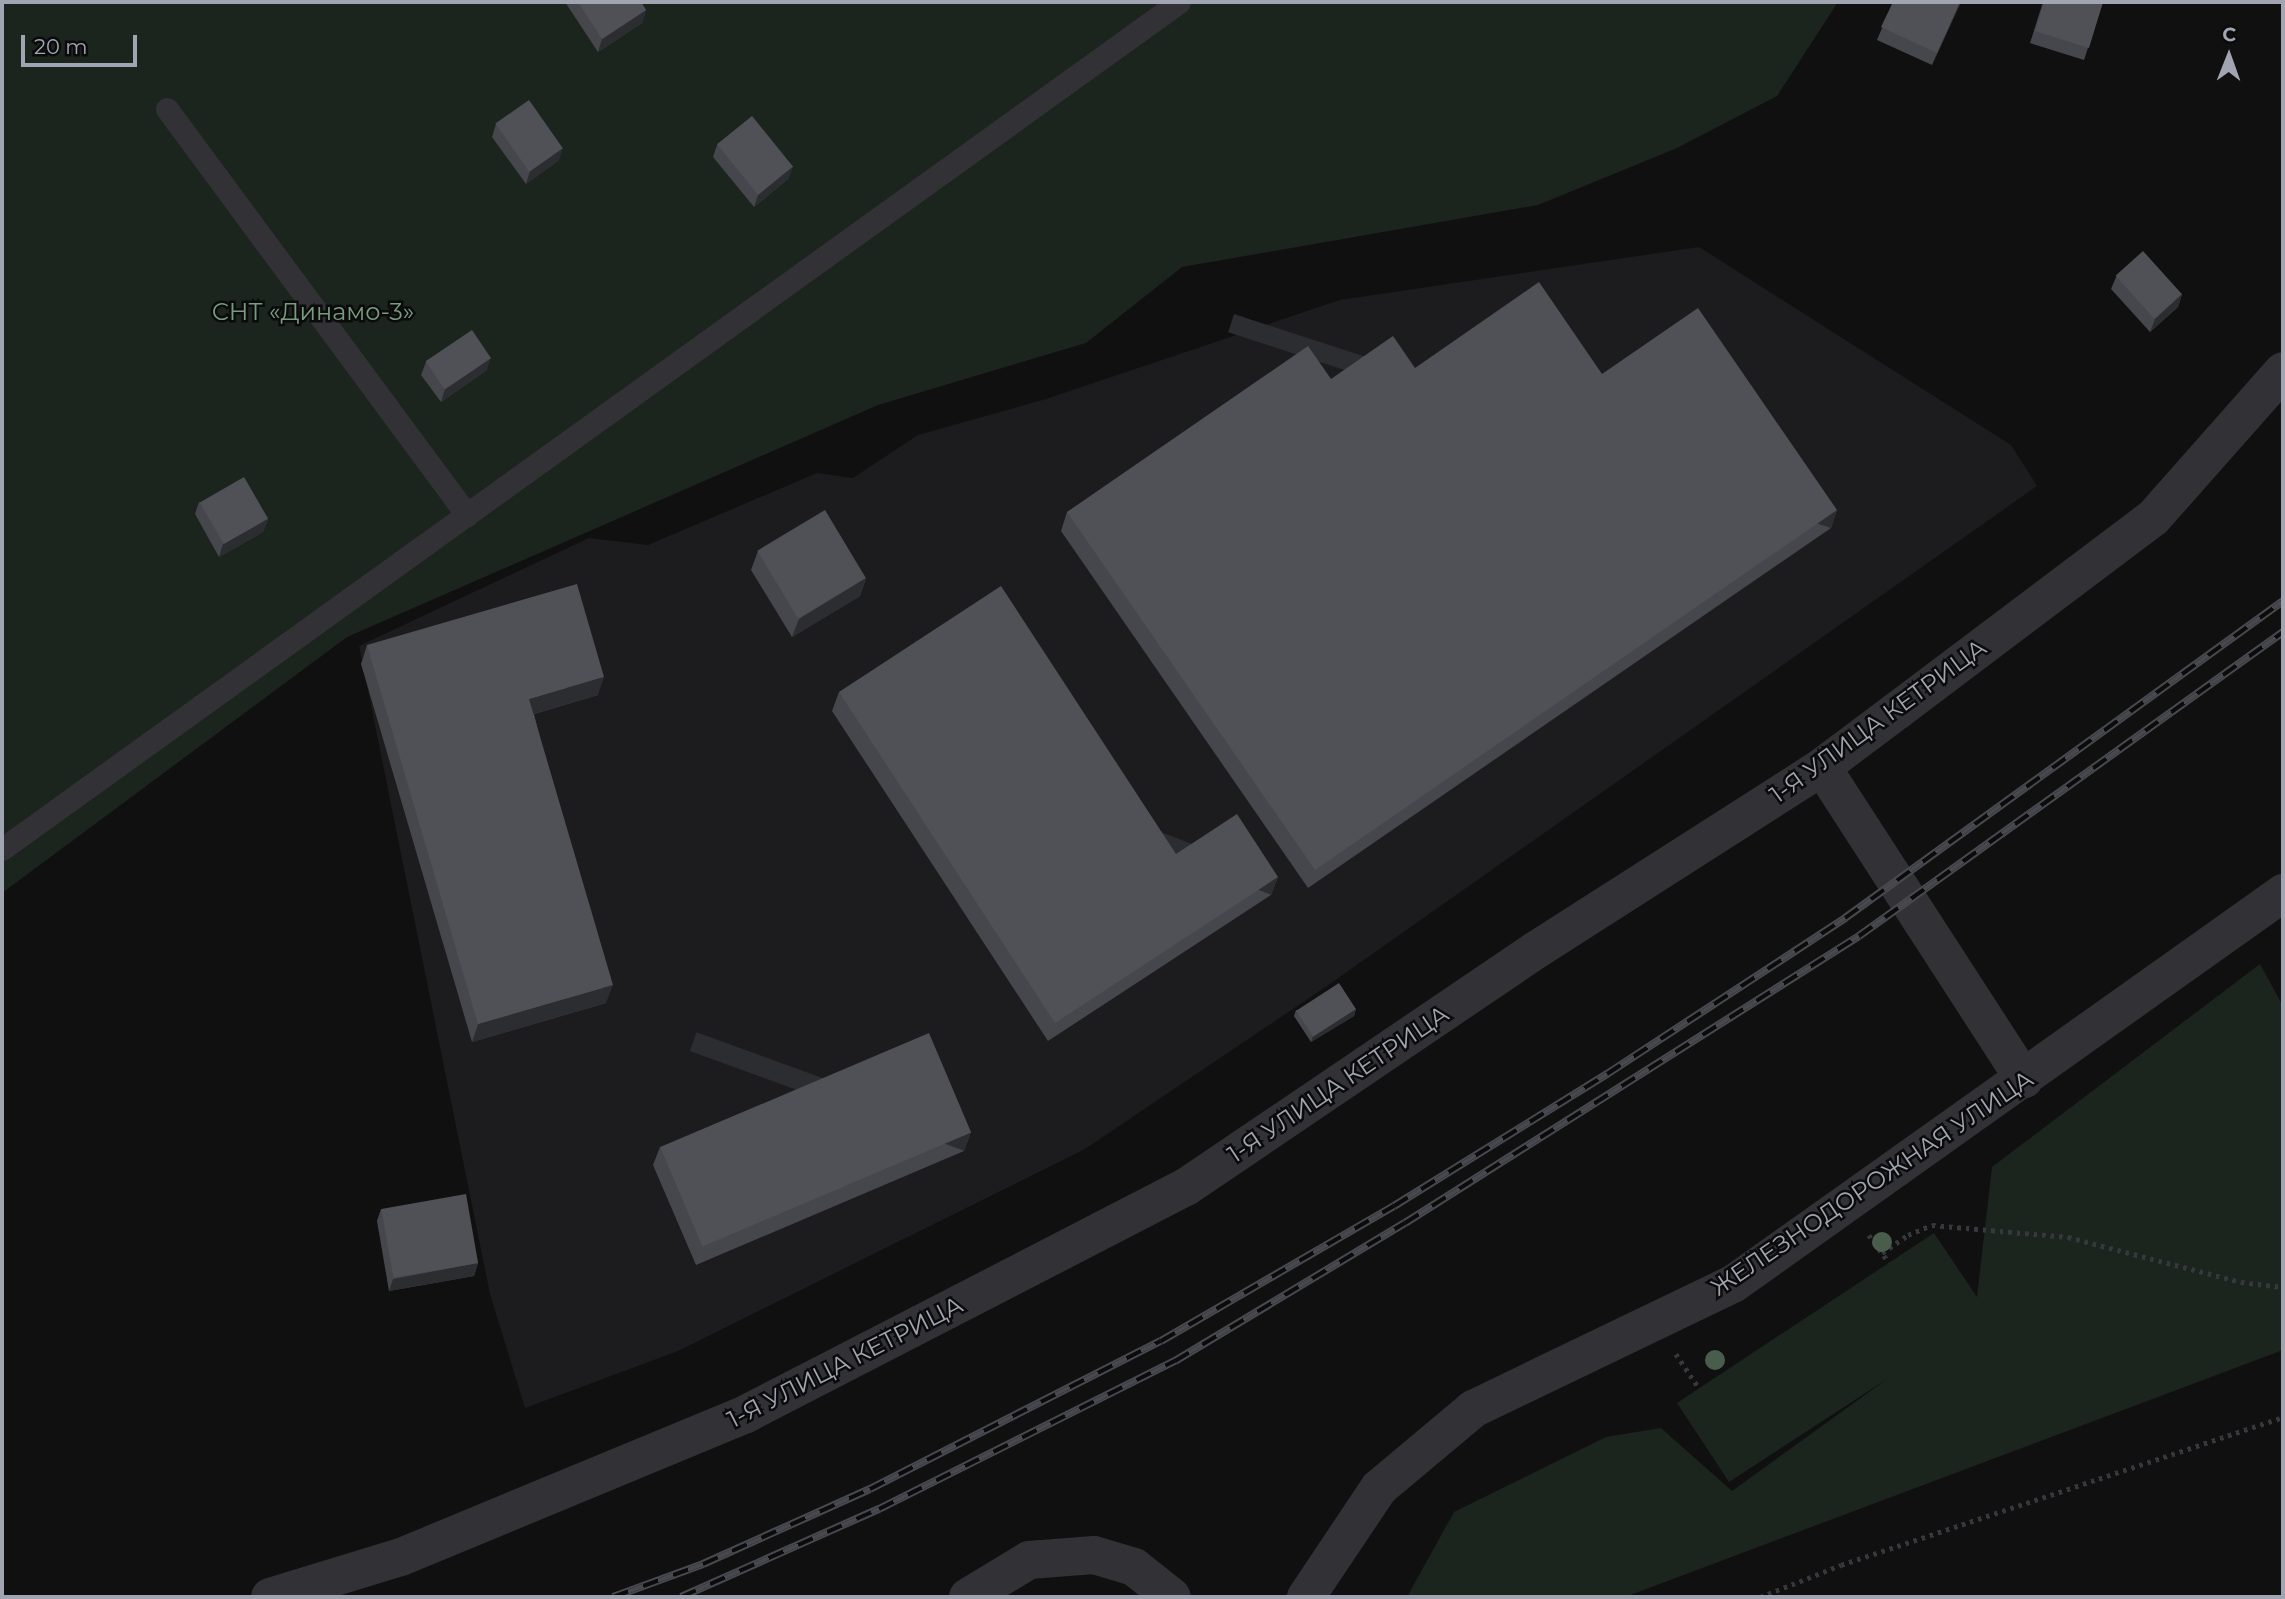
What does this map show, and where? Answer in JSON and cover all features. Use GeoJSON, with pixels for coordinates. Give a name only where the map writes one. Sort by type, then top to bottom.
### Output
{"type":"FeatureCollection","features":[{"type":"Feature","properties":{"kind":"street","name":"1-Я УЛИЦА КЕТРИЦА"},"geometry":{"type":"LineString","coordinates":[[270,1597],[401,1557],[746,1414],[1186,1187],[1536,950],[1822,767],[2153,518],[2283,371]]}},
{"type":"Feature","properties":{"kind":"street"},"geometry":{"type":"LineString","coordinates":[[1822,767],[2024,1079]]}},
{"type":"Feature","properties":{"kind":"street","name":"ЖЕЛЕЗНОДОРОЖНАЯ УЛИЦА"},"geometry":{"type":"LineString","coordinates":[[1306,1597],[1379,1488],[1473,1409],[1733,1284],[2283,893]]}},
{"type":"Feature","properties":{"kind":"street"},"geometry":{"type":"LineString","coordinates":[[968,1597],[1029,1560],[1094,1555],[1134,1567],[1172,1597]]}},
{"type":"Feature","properties":{"kind":"lane"},"geometry":{"type":"LineString","coordinates":[[2,849],[1179,2]]}},
{"type":"Feature","properties":{"kind":"lane"},"geometry":{"type":"LineString","coordinates":[[167,109],[467,514]]}},
{"type":"Feature","properties":{"kind":"path"},"geometry":{"type":"LineString","coordinates":[[1882,1253],[1908,1235],[1932,1225],[2068,1237],[2242,1282],[2283,1287]]}},
{"type":"Feature","properties":{"kind":"path"},"geometry":{"type":"LineString","coordinates":[[1862,1227],[1889,1263]]}},
{"type":"Feature","properties":{"kind":"path"},"geometry":{"type":"LineString","coordinates":[[1670,1346],[1699,1388]]}},
{"type":"Feature","properties":{"kind":"path"},"geometry":{"type":"LineString","coordinates":[[1760,1597],[1841,1565],[2283,1417]]}},
{"type":"Feature","properties":{"kind":"shaded area"},"geometry":{"type":"Polygon","coordinates":[[[1699,247],[2011,445],[2037,486],[1324,988],[1085,1149],[678,1351],[525,1408],[490,1294],[359,646],[589,538],[648,545],[817,473],[853,478],[918,435],[1046,399],[1340,300],[1699,247]]]}},
{"type":"Feature","properties":{"kind":"green space","name":"СНТ «Динамо-3»"},"geometry":{"type":"Polygon","coordinates":[[[2,2],[1838,2],[1777,96],[1677,148],[1538,205],[1182,267],[1086,343],[878,405],[347,637],[2,893],[2,2]]]}},
{"type":"Feature","properties":{"kind":"green space"},"geometry":{"type":"Polygon","coordinates":[[[2260,964],[2283,1006],[2283,1350],[1625,1597],[1407,1597],[1454,1512],[1606,1437],[1661,1428],[1732,1491],[1887,1379],[1729,1482],[1677,1403],[1934,1233],[1977,1297],[1992,1167],[2260,964]]]}},
{"type":"Feature","properties":{"kind":"building"},"geometry":{"type":"Polygon","coordinates":[[[578,2],[641,2],[646,10],[602,39],[578,2]]]}},
{"type":"Feature","properties":{"kind":"building"},"geometry":{"type":"Polygon","coordinates":[[[1893,2],[1960,2],[1937,53],[1881,27],[1893,2]]]}},
{"type":"Feature","properties":{"kind":"building"},"geometry":{"type":"Polygon","coordinates":[[[2044,2],[2103,2],[2089,48],[2035,31],[2044,2]]]}},
{"type":"Feature","properties":{"kind":"building"},"geometry":{"type":"Polygon","coordinates":[[[529,100],[563,148],[529,172],[495,124],[529,100]]]}},
{"type":"Feature","properties":{"kind":"building"},"geometry":{"type":"Polygon","coordinates":[[[752,116],[793,167],[758,195],[717,144],[752,116]]]}},
{"type":"Feature","properties":{"kind":"building"},"geometry":{"type":"Polygon","coordinates":[[[2143,251],[2182,294],[2154,319],[2116,276],[2143,251]]]}},
{"type":"Feature","properties":{"kind":"building"},"geometry":{"type":"Polygon","coordinates":[[[1539,282],[1602,374],[1698,308],[1837,510],[1315,870],[1067,512],[1308,346],[1331,379],[1393,336],[1415,368],[1539,282]]]}},
{"type":"Feature","properties":{"kind":"building"},"geometry":{"type":"Polygon","coordinates":[[[472,330],[491,358],[445,390],[426,361],[472,330]]]}},
{"type":"Feature","properties":{"kind":"building"},"geometry":{"type":"Polygon","coordinates":[[[244,477],[268,519],[224,544],[200,502],[244,477]]]}},
{"type":"Feature","properties":{"kind":"building"},"geometry":{"type":"Polygon","coordinates":[[[825,510],[866,578],[798,618],[757,551],[825,510]]]}},
{"type":"Feature","properties":{"kind":"building"},"geometry":{"type":"Polygon","coordinates":[[[577,584],[604,677],[529,699],[613,985],[478,1024],[367,645],[577,584]]]}},
{"type":"Feature","properties":{"kind":"building"},"geometry":{"type":"Polygon","coordinates":[[[1001,586],[1176,854],[1237,814],[1278,877],[1055,1023],[839,692],[1001,586]]]}},
{"type":"Feature","properties":{"kind":"building"},"geometry":{"type":"Polygon","coordinates":[[[1339,983],[1356,1009],[1313,1037],[1296,1011],[1339,983]]]}},
{"type":"Feature","properties":{"kind":"building"},"geometry":{"type":"Polygon","coordinates":[[[929,1033],[971,1132],[702,1247],[660,1147],[929,1033]]]}},
{"type":"Feature","properties":{"kind":"building"},"geometry":{"type":"Polygon","coordinates":[[[466,1194],[478,1263],[393,1278],[381,1209],[466,1194]]]}},
{"type":"Feature","properties":{"kind":"railway"},"geometry":{"type":"LineString","coordinates":[[613,1597],[703,1564],[870,1489],[1161,1341],[1394,1206],[1607,1074],[1845,918],[2283,601]]}},
{"type":"Feature","properties":{"kind":"railway"},"geometry":{"type":"LineString","coordinates":[[681,1597],[879,1509],[1175,1361],[1405,1223],[1859,936],[2283,632]]}}]}
